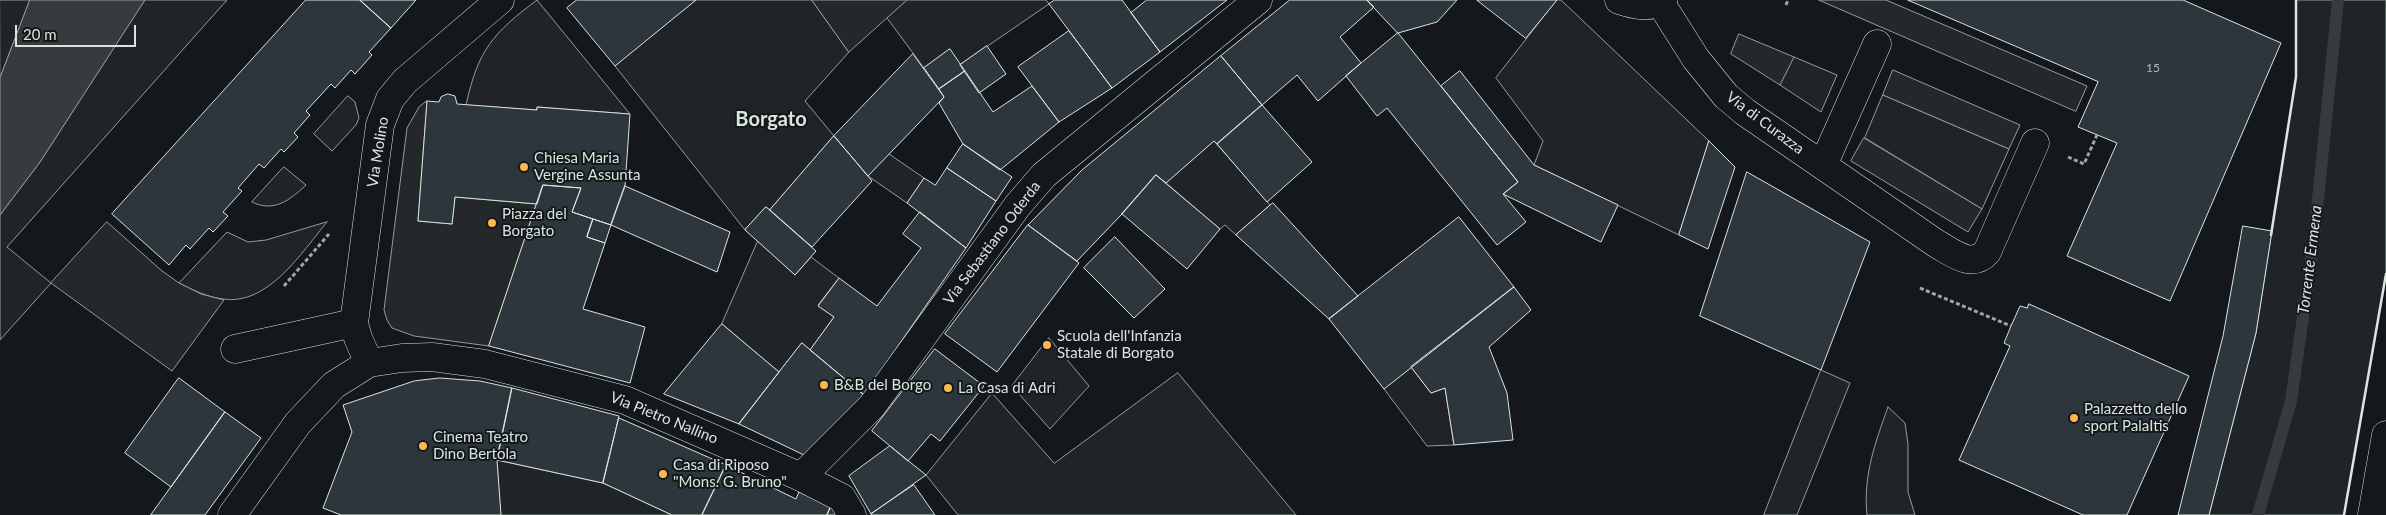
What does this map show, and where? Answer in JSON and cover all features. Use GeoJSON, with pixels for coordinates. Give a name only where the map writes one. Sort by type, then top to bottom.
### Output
{"type":"FeatureCollection","features":[{"type":"Feature","properties":{"kind":"main road","name":"Via Molino"},"geometry":{"type":"LineString","coordinates":[[369,363],[358,338],[354,323],[380,125],[390,98],[405,81],[500,0]]}},
{"type":"Feature","properties":{"kind":"main road","name":"Via Sebastiano Oderda"},"geometry":{"type":"LineString","coordinates":[[801,477],[872,406],[1018,205],[1044,175],[1258,0]]}},
{"type":"Feature","properties":{"kind":"main road","name":"Via di Curazza"},"geometry":{"type":"LineString","coordinates":[[1619,0],[1634,5],[1649,6],[1662,1],[1696,59],[1726,96],[1745,112],[1823,166],[1958,256],[1971,260],[1982,257],[1987,252],[2035,143]]}},
{"type":"Feature","properties":{"kind":"main road"},"geometry":{"type":"LineString","coordinates":[[1823,166],[1877,44]]}},
{"type":"Feature","properties":{"kind":"main road"},"geometry":{"type":"LineString","coordinates":[[235,348],[354,323]]}},
{"type":"Feature","properties":{"kind":"main road","name":"Via Pietro Nallino"},"geometry":{"type":"LineString","coordinates":[[369,363],[402,358],[432,357],[485,364],[637,404],[801,477],[842,498],[852,515]]}},
{"type":"Feature","properties":{"kind":"main road"},"geometry":{"type":"LineString","coordinates":[[232,515],[307,412],[334,385],[369,363]]}},
{"type":"Feature","properties":{"kind":"main road"},"geometry":{"type":"LineString","coordinates":[[2372,515],[2386,435]]}},
{"type":"Feature","properties":{"kind":"path"},"geometry":{"type":"LineString","coordinates":[[1786,5],[1788,0]]}},
{"type":"Feature","properties":{"kind":"path"},"geometry":{"type":"LineString","coordinates":[[1920,288],[2011,326]]}},
{"type":"Feature","properties":{"kind":"shaded area"},"geometry":{"type":"Polygon","coordinates":[[[0,0],[30,0],[0,78],[0,0]]]}},
{"type":"Feature","properties":{"kind":"shaded area"},"geometry":{"type":"Polygon","coordinates":[[[30,0],[145,0],[40,162],[0,215],[0,78],[30,0]]]}},
{"type":"Feature","properties":{"kind":"shaded area"},"geometry":{"type":"Polygon","coordinates":[[[145,0],[227,0],[7,247],[51,283],[0,340],[0,215],[40,162],[145,0]]]}},
{"type":"Feature","properties":{"kind":"shaded area"},"geometry":{"type":"Polygon","coordinates":[[[537,0],[630,114],[537,107],[537,110],[466,105],[476,70],[489,44],[498,33],[537,0]]]}},
{"type":"Feature","properties":{"kind":"shaded area"},"geometry":{"type":"Polygon","coordinates":[[[696,0],[812,0],[849,52],[805,101],[834,136],[770,210],[766,207],[745,230],[615,66],[696,0]]]}},
{"type":"Feature","properties":{"kind":"shaded area"},"geometry":{"type":"Polygon","coordinates":[[[812,0],[907,0],[849,52],[812,0]]]}},
{"type":"Feature","properties":{"kind":"shaded area"},"geometry":{"type":"Polygon","coordinates":[[[907,0],[1046,0],[1049,4],[960,65],[950,50],[924,68],[887,18],[907,0]]]}},
{"type":"Feature","properties":{"kind":"shaded area"},"geometry":{"type":"Polygon","coordinates":[[[1557,0],[1561,0],[1709,141],[1679,235],[1534,165],[1543,141],[1496,78],[1557,0]]]}},
{"type":"Feature","properties":{"kind":"shaded area"},"geometry":{"type":"Polygon","coordinates":[[[1819,0],[1886,0],[2087,86],[2076,111],[1819,0]]]}},
{"type":"Feature","properties":{"kind":"shaded area"},"geometry":{"type":"Polygon","coordinates":[[[2296,0],[2386,0],[2386,274],[2344,515],[2209,515],[2256,333],[2296,77],[2296,0]]]}},
{"type":"Feature","properties":{"kind":"shaded area"},"geometry":{"type":"Polygon","coordinates":[[[1739,34],[1794,57],[1780,85],[1731,54],[1739,34]]]}},
{"type":"Feature","properties":{"kind":"shaded area"},"geometry":{"type":"Polygon","coordinates":[[[1794,57],[1837,75],[1821,112],[1780,85],[1794,57]]]}},
{"type":"Feature","properties":{"kind":"shaded area"},"geometry":{"type":"Polygon","coordinates":[[[1893,70],[2020,125],[2009,149],[1883,95],[1893,70]]]}},
{"type":"Feature","properties":{"kind":"shaded area"},"geometry":{"type":"Polygon","coordinates":[[[1883,95],[2009,149],[1982,209],[1865,138],[1883,95]]]}},
{"type":"Feature","properties":{"kind":"shaded area"},"geometry":{"type":"Polygon","coordinates":[[[348,96],[355,102],[359,118],[356,125],[332,151],[314,134],[348,96]]]}},
{"type":"Feature","properties":{"kind":"shaded area","name":"Piazza del Borgato"},"geometry":{"type":"Polygon","coordinates":[[[427,101],[418,221],[452,224],[455,197],[537,204],[489,346],[414,336],[392,328],[384,310],[407,128],[419,107],[427,101]]]}},
{"type":"Feature","properties":{"kind":"shaded area"},"geometry":{"type":"Polygon","coordinates":[[[1864,138],[1982,209],[1968,232],[1851,161],[1864,138]]]}},
{"type":"Feature","properties":{"kind":"shaded area"},"geometry":{"type":"Polygon","coordinates":[[[1214,141],[1270,205],[1236,235],[1225,225],[1220,229],[1166,183],[1214,141]]]}},
{"type":"Feature","properties":{"kind":"shaded area"},"geometry":{"type":"Polygon","coordinates":[[[889,154],[924,178],[907,203],[868,176],[889,154]]]}},
{"type":"Feature","properties":{"kind":"shaded area"},"geometry":{"type":"Polygon","coordinates":[[[284,167],[306,185],[288,200],[275,205],[267,206],[252,202],[284,167]]]}},
{"type":"Feature","properties":{"kind":"shaded area"},"geometry":{"type":"Polygon","coordinates":[[[107,222],[162,271],[179,283],[201,294],[224,300],[172,371],[51,283],[107,222]]]}},
{"type":"Feature","properties":{"kind":"shaded area"},"geometry":{"type":"Polygon","coordinates":[[[327,222],[282,274],[269,286],[255,294],[239,299],[223,299],[195,291],[179,283],[227,232],[248,242],[266,240],[327,222]]]}},
{"type":"Feature","properties":{"kind":"shaded area"},"geometry":{"type":"Polygon","coordinates":[[[758,241],[795,275],[811,257],[839,278],[818,305],[834,317],[810,350],[802,343],[779,372],[722,324],[758,241]]]}},
{"type":"Feature","properties":{"kind":"shaded area"},"geometry":{"type":"Polygon","coordinates":[[[1049,338],[1089,386],[1050,429],[1012,386],[1049,338]]]}},
{"type":"Feature","properties":{"kind":"shaded area"},"geometry":{"type":"Polygon","coordinates":[[[1411,367],[1431,393],[1445,388],[1454,445],[1427,446],[1384,389],[1411,367]]]}},
{"type":"Feature","properties":{"kind":"shaded area"},"geometry":{"type":"Polygon","coordinates":[[[1821,370],[1850,383],[1797,515],[1764,515],[1821,370]]]}},
{"type":"Feature","properties":{"kind":"shaded area"},"geometry":{"type":"Polygon","coordinates":[[[1178,373],[1296,515],[958,515],[926,475],[992,393],[1054,463],[1178,373]]]}},
{"type":"Feature","properties":{"kind":"shaded area"},"geometry":{"type":"Polygon","coordinates":[[[1888,407],[1905,423],[1908,444],[1908,492],[1915,515],[1867,515],[1868,473],[1888,407]]]}},
{"type":"Feature","properties":{"kind":"shaded area"},"geometry":{"type":"Polygon","coordinates":[[[497,460],[603,483],[672,515],[501,515],[497,460]]]}},
{"type":"Feature","properties":{"kind":"building"},"geometry":{"type":"Polygon","coordinates":[[[306,0],[360,0],[391,28],[369,52],[372,55],[355,74],[351,70],[335,88],[331,84],[306,111],[310,115],[294,133],[298,137],[284,152],[281,149],[264,168],[259,164],[238,188],[242,191],[223,212],[228,216],[213,232],[209,228],[190,249],[186,245],[169,265],[112,214],[306,0]]]}},
{"type":"Feature","properties":{"kind":"building"},"geometry":{"type":"Polygon","coordinates":[[[360,0],[416,0],[391,28],[360,0]]]}},
{"type":"Feature","properties":{"kind":"building"},"geometry":{"type":"Polygon","coordinates":[[[577,0],[696,0],[615,66],[567,8],[577,0]]]}},
{"type":"Feature","properties":{"kind":"building"},"geometry":{"type":"Polygon","coordinates":[[[1055,0],[1122,0],[1160,52],[1112,88],[1049,4],[1055,0]]]}},
{"type":"Feature","properties":{"kind":"building"},"geometry":{"type":"Polygon","coordinates":[[[1147,0],[1227,0],[1160,52],[1131,13],[1147,0]]]}},
{"type":"Feature","properties":{"kind":"building"},"geometry":{"type":"Polygon","coordinates":[[[1290,0],[1367,0],[1374,7],[1340,37],[1361,63],[1318,101],[1297,75],[1262,105],[1221,56],[1290,0]]]}},
{"type":"Feature","properties":{"kind":"building"},"geometry":{"type":"Polygon","coordinates":[[[1367,0],[1457,0],[1437,22],[1398,33],[1367,0]]]}},
{"type":"Feature","properties":{"kind":"building"},"geometry":{"type":"Polygon","coordinates":[[[1477,0],[1557,0],[1526,38],[1477,0]]]}},
{"type":"Feature","properties":{"kind":"building"},"geometry":{"type":"Polygon","coordinates":[[[1908,0],[2183,0],[2281,43],[2170,301],[2067,256],[2117,143],[2078,127],[2098,82],[1908,0]]]}},
{"type":"Feature","properties":{"kind":"building"},"geometry":{"type":"Polygon","coordinates":[[[1069,31],[1112,88],[1059,122],[1018,67],[1069,31]]]}},
{"type":"Feature","properties":{"kind":"building"},"geometry":{"type":"Polygon","coordinates":[[[1398,33],[1518,182],[1503,194],[1526,222],[1497,245],[1387,108],[1377,116],[1346,76],[1398,33]]]}},
{"type":"Feature","properties":{"kind":"building"},"geometry":{"type":"Polygon","coordinates":[[[987,46],[1006,74],[979,93],[960,65],[987,46]]]}},
{"type":"Feature","properties":{"kind":"building"},"geometry":{"type":"Polygon","coordinates":[[[950,49],[965,71],[939,89],[924,68],[950,49]]]}},
{"type":"Feature","properties":{"kind":"building"},"geometry":{"type":"Polygon","coordinates":[[[913,54],[944,97],[868,176],[834,136],[913,54]]]}},
{"type":"Feature","properties":{"kind":"building"},"geometry":{"type":"Polygon","coordinates":[[[1221,56],[1262,105],[1217,144],[1214,141],[1166,183],[1156,175],[1077,261],[1028,225],[1082,170],[1221,56]]]}},
{"type":"Feature","properties":{"kind":"building"},"geometry":{"type":"Polygon","coordinates":[[[965,71],[993,112],[1032,86],[1059,122],[1000,170],[963,144],[939,103],[944,97],[939,89],[965,71]]]}},
{"type":"Feature","properties":{"kind":"building"},"geometry":{"type":"Polygon","coordinates":[[[1460,71],[1534,165],[1618,205],[1601,242],[1503,194],[1518,182],[1441,86],[1460,71]]]}},
{"type":"Feature","properties":{"kind":"building","name":"Chiesa Maria Vergine Assunta"},"geometry":{"type":"Polygon","coordinates":[[[448,94],[455,96],[457,104],[537,110],[537,107],[630,114],[625,186],[611,225],[572,212],[581,188],[543,185],[537,204],[455,197],[452,224],[418,221],[427,101],[439,102],[441,97],[448,94]]]}},
{"type":"Feature","properties":{"kind":"building"},"geometry":{"type":"Polygon","coordinates":[[[1262,105],[1312,162],[1267,202],[1217,144],[1262,105]]]}},
{"type":"Feature","properties":{"kind":"building"},"geometry":{"type":"Polygon","coordinates":[[[834,136],[872,181],[812,247],[770,210],[834,136]]]}},
{"type":"Feature","properties":{"kind":"building"},"geometry":{"type":"Polygon","coordinates":[[[1709,141],[1735,167],[1708,249],[1679,235],[1709,141]]]}},
{"type":"Feature","properties":{"kind":"building"},"geometry":{"type":"Polygon","coordinates":[[[963,144],[1012,177],[996,201],[947,168],[963,144]]]}},
{"type":"Feature","properties":{"kind":"building"},"geometry":{"type":"Polygon","coordinates":[[[947,168],[996,201],[966,248],[907,203],[924,178],[935,185],[947,168]]]}},
{"type":"Feature","properties":{"kind":"building"},"geometry":{"type":"Polygon","coordinates":[[[1747,172],[1870,242],[1821,370],[1700,316],[1747,172]]]}},
{"type":"Feature","properties":{"kind":"building"},"geometry":{"type":"Polygon","coordinates":[[[1156,175],[1220,229],[1187,269],[1122,214],[1156,175]]]}},
{"type":"Feature","properties":{"kind":"building"},"geometry":{"type":"Polygon","coordinates":[[[543,185],[581,188],[572,212],[593,219],[587,237],[605,243],[583,309],[645,327],[630,383],[489,346],[543,185]]]}},
{"type":"Feature","properties":{"kind":"building"},"geometry":{"type":"Polygon","coordinates":[[[625,186],[730,232],[717,272],[611,225],[625,186]]]}},
{"type":"Feature","properties":{"kind":"building"},"geometry":{"type":"Polygon","coordinates":[[[1273,203],[1358,296],[1329,319],[1236,235],[1273,203]]]}},
{"type":"Feature","properties":{"kind":"building"},"geometry":{"type":"Polygon","coordinates":[[[766,207],[816,251],[795,275],[745,230],[766,207]]]}},
{"type":"Feature","properties":{"kind":"building"},"geometry":{"type":"Polygon","coordinates":[[[920,212],[966,248],[864,395],[810,350],[834,317],[818,306],[839,278],[877,306],[921,248],[903,234],[920,212]]]}},
{"type":"Feature","properties":{"kind":"building"},"geometry":{"type":"Polygon","coordinates":[[[1459,217],[1514,287],[1384,389],[1329,319],[1459,217]]]}},
{"type":"Feature","properties":{"kind":"building"},"geometry":{"type":"Polygon","coordinates":[[[593,219],[611,225],[605,243],[587,237],[593,219]]]}},
{"type":"Feature","properties":{"kind":"building"},"geometry":{"type":"Polygon","coordinates":[[[1028,225],[1079,263],[997,372],[945,334],[1028,225]]]}},
{"type":"Feature","properties":{"kind":"building"},"geometry":{"type":"Polygon","coordinates":[[[2243,226],[2272,231],[2256,333],[2209,515],[2178,515],[2223,336],[2243,226]]]}},
{"type":"Feature","properties":{"kind":"building"},"geometry":{"type":"Polygon","coordinates":[[[1115,237],[1165,289],[1134,318],[1084,268],[1115,237]]]}},
{"type":"Feature","properties":{"kind":"building"},"geometry":{"type":"Polygon","coordinates":[[[1514,287],[1531,310],[1489,347],[1507,393],[1513,440],[1454,445],[1445,388],[1431,393],[1411,367],[1514,287]]]}},
{"type":"Feature","properties":{"kind":"building","name":"Palazzetto dello sport PalaItis"},"geometry":{"type":"Polygon","coordinates":[[[2029,304],[2189,376],[2127,515],[2083,515],[1959,460],[2010,346],[2004,343],[2011,326],[2020,306],[2027,308],[2029,304]]]}},
{"type":"Feature","properties":{"kind":"building"},"geometry":{"type":"Polygon","coordinates":[[[722,324],[779,372],[739,424],[664,394],[722,324]]]}},
{"type":"Feature","properties":{"kind":"building"},"geometry":{"type":"Polygon","coordinates":[[[802,343],[864,395],[804,455],[739,424],[802,343]]]}},
{"type":"Feature","properties":{"kind":"building"},"geometry":{"type":"Polygon","coordinates":[[[935,349],[984,386],[940,441],[931,434],[908,461],[872,431],[935,349]]]}},
{"type":"Feature","properties":{"kind":"building"},"geometry":{"type":"Polygon","coordinates":[[[179,378],[225,412],[171,487],[125,453],[179,378]]]}},
{"type":"Feature","properties":{"kind":"building","name":"Cinema Teatro Dino Bertola"},"geometry":{"type":"Polygon","coordinates":[[[440,378],[480,381],[512,388],[497,460],[501,515],[341,515],[323,508],[352,432],[343,405],[414,381],[440,378]]]}},
{"type":"Feature","properties":{"kind":"building"},"geometry":{"type":"Polygon","coordinates":[[[512,388],[619,416],[603,483],[497,460],[512,388]]]}},
{"type":"Feature","properties":{"kind":"building"},"geometry":{"type":"Polygon","coordinates":[[[225,412],[261,438],[205,515],[151,515],[225,412]]]}},
{"type":"Feature","properties":{"kind":"building","name":"Casa di Riposo \"Mons. G. Bruno\""},"geometry":{"type":"Polygon","coordinates":[[[619,418],[726,465],[702,515],[672,515],[603,483],[619,418]]]}},
{"type":"Feature","properties":{"kind":"building"},"geometry":{"type":"Polygon","coordinates":[[[890,446],[926,475],[871,514],[849,476],[890,446]]]}},
{"type":"Feature","properties":{"kind":"building"},"geometry":{"type":"Polygon","coordinates":[[[726,465],[796,499],[799,492],[831,506],[827,515],[702,515],[726,465]]]}},
{"type":"Feature","properties":{"kind":"building"},"geometry":{"type":"Polygon","coordinates":[[[914,485],[935,515],[871,514],[914,485]]]}},
{"type":"Feature","properties":{"kind":"building"},"geometry":{"type":"Polygon","coordinates":[[[831,506],[837,515],[827,515],[831,506]]]}},
{"type":"Feature","properties":{"kind":"waterway","name":"Torrente Ermena"},"geometry":{"type":"LineString","coordinates":[[2258,515],[2291,401],[2314,239],[2338,0]]}},
{"type":"Feature","properties":{"kind":"wall"},"geometry":{"type":"LineString","coordinates":[[2271,235],[2296,77],[2296,0]]}},
{"type":"Feature","properties":{"kind":"wall"},"geometry":{"type":"LineString","coordinates":[[2344,515],[2386,274]]}},
{"type":"Feature","properties":{"kind":"place","name":"Chiesa Maria Vergine Assunta"},"geometry":{"type":"Point","coordinates":[524,167]}},
{"type":"Feature","properties":{"kind":"place","name":"Piazza del Borgato"},"geometry":{"type":"Point","coordinates":[492,223]}},
{"type":"Feature","properties":{"kind":"place","name":"Scuola dell'Infanzia Statale di Borgato"},"geometry":{"type":"Point","coordinates":[1047,345]}},
{"type":"Feature","properties":{"kind":"place","name":"B&B del Borgo"},"geometry":{"type":"Point","coordinates":[824,385]}},
{"type":"Feature","properties":{"kind":"place","name":"La Casa di Adri"},"geometry":{"type":"Point","coordinates":[948,388]}},
{"type":"Feature","properties":{"kind":"place","name":"Palazzetto dello sport PalaItis"},"geometry":{"type":"Point","coordinates":[2074,418]}},
{"type":"Feature","properties":{"kind":"place","name":"Cinema Teatro Dino Bertola"},"geometry":{"type":"Point","coordinates":[423,446]}},
{"type":"Feature","properties":{"kind":"place","name":"Casa di Riposo \"Mons. G. Bruno\""},"geometry":{"type":"Point","coordinates":[663,474]}},
{"type":"Feature","properties":{"kind":"district","name":"Borgato"},"geometry":{"type":"Point","coordinates":[771,120]}}]}
